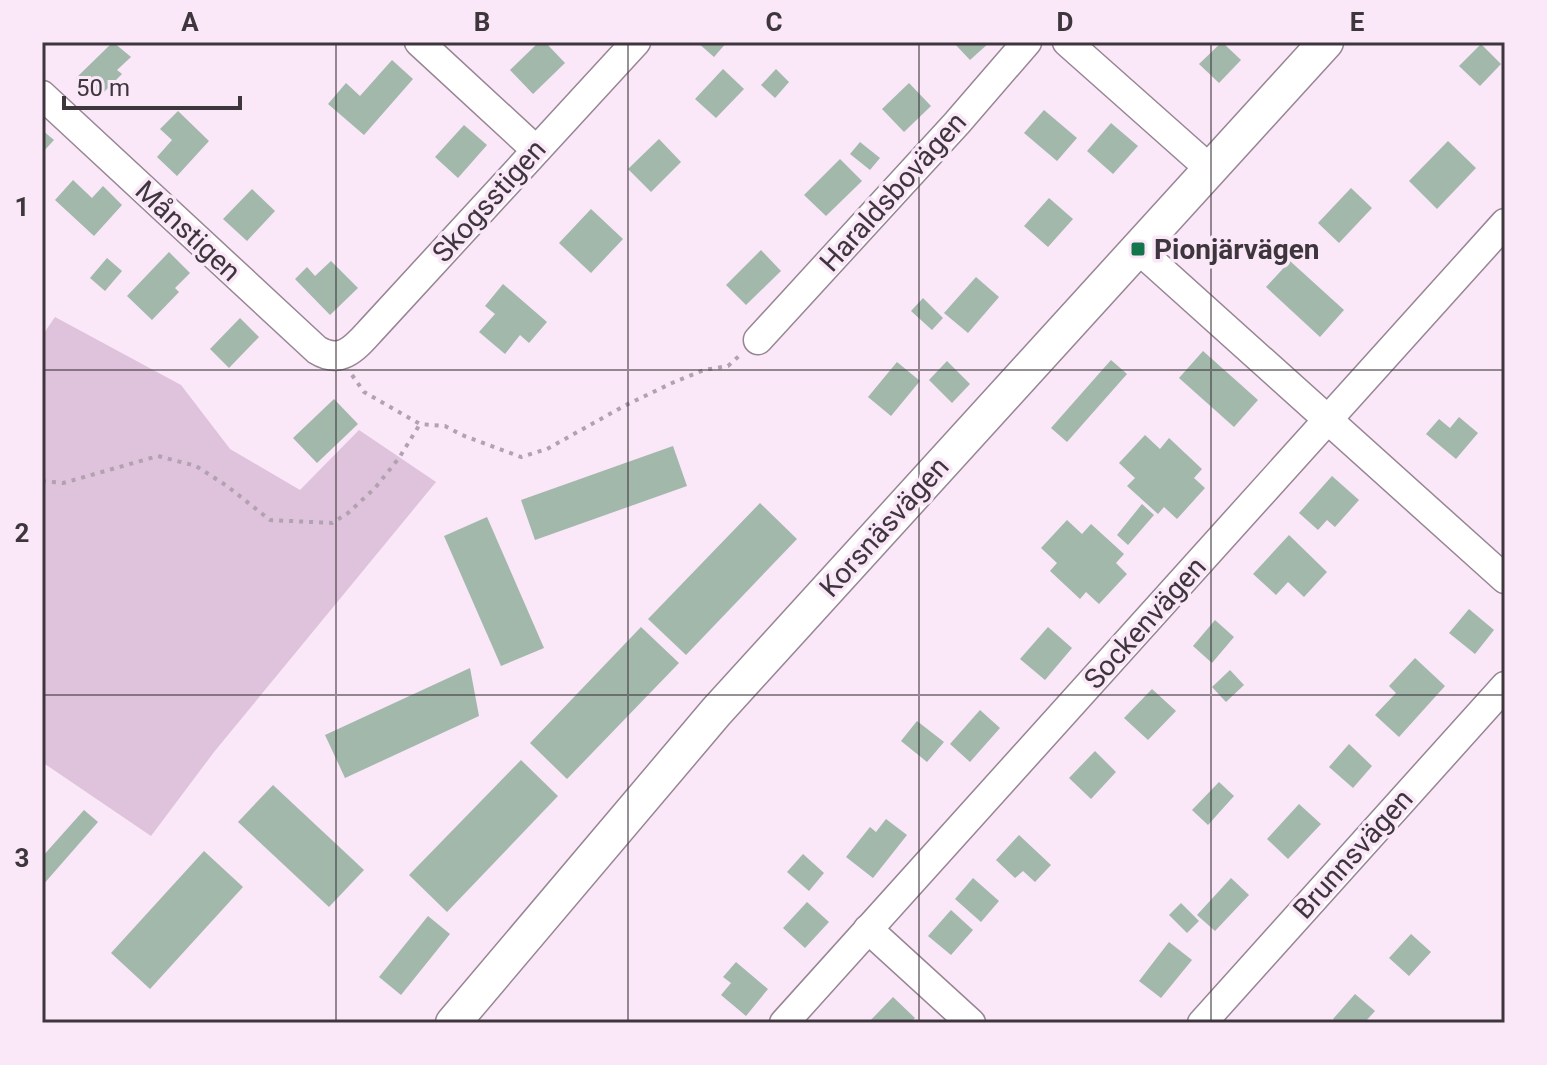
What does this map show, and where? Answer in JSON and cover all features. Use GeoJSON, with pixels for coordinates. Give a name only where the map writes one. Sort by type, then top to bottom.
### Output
{"type":"FeatureCollection","features":[{"type":"Feature","properties":{"kind":"street"},"geometry":{"type":"LineString","coordinates":[[419,42],[536,150]]}},
{"type":"Feature","properties":{"kind":"street","name":"Skogsstigen"},"geometry":{"type":"LineString","coordinates":[[340,356],[348,354],[357,345],[636,42]]}},
{"type":"Feature","properties":{"kind":"street","name":"Haraldsbovägen"},"geometry":{"type":"LineString","coordinates":[[758,340],[1027,42]]}},
{"type":"Feature","properties":{"kind":"street"},"geometry":{"type":"LineString","coordinates":[[1067,42],[1210,169]]}},
{"type":"Feature","properties":{"kind":"street","name":"Korsnäsvägen"},"geometry":{"type":"LineString","coordinates":[[453,1023],[716,712],[1326,42]]}},
{"type":"Feature","properties":{"kind":"street","name":"Månstigen"},"geometry":{"type":"LineString","coordinates":[[42,95],[317,350],[340,356]]}},
{"type":"Feature","properties":{"kind":"street","name":"Sockenvägen"},"geometry":{"type":"LineString","coordinates":[[784,1023],[1327,422],[1501,235]]}},
{"type":"Feature","properties":{"kind":"street"},"geometry":{"type":"LineString","coordinates":[[1138,249],[1505,579]]}},
{"type":"Feature","properties":{"kind":"street","name":"Brunnsvägen"},"geometry":{"type":"LineString","coordinates":[[1202,1023],[1505,686]]}},
{"type":"Feature","properties":{"kind":"street"},"geometry":{"type":"LineString","coordinates":[[868,929],[971,1023]]}},
{"type":"Feature","properties":{"kind":"path"},"geometry":{"type":"LineString","coordinates":[[340,356],[364,392],[420,424],[445,426],[521,457],[547,449],[672,383],[704,370],[728,366],[758,340]]}},
{"type":"Feature","properties":{"kind":"path"},"geometry":{"type":"LineString","coordinates":[[42,481],[63,483],[158,456],[196,466],[270,520],[332,523],[375,488],[420,424]]}},
{"type":"Feature","properties":{"kind":"shaded area"},"geometry":{"type":"Polygon","coordinates":[[[55,317],[181,385],[230,449],[300,490],[359,430],[436,482],[214,752],[151,836],[42,762],[42,336],[55,317]]]}},
{"type":"Feature","properties":{"kind":"building"},"geometry":{"type":"Polygon","coordinates":[[[113,42],[131,57],[117,70],[122,74],[97,99],[76,78],[113,42]]]}},
{"type":"Feature","properties":{"kind":"building"},"geometry":{"type":"Polygon","coordinates":[[[539,42],[545,42],[565,63],[533,94],[510,70],[539,42]]]}},
{"type":"Feature","properties":{"kind":"building"},"geometry":{"type":"Polygon","coordinates":[[[697,42],[727,42],[714,57],[697,42]]]}},
{"type":"Feature","properties":{"kind":"building"},"geometry":{"type":"Polygon","coordinates":[[[953,42],[990,42],[970,60],[953,42]]]}},
{"type":"Feature","properties":{"kind":"building"},"geometry":{"type":"Polygon","coordinates":[[[1222,42],[1241,60],[1219,83],[1199,64],[1222,42]]]}},
{"type":"Feature","properties":{"kind":"building"},"geometry":{"type":"Polygon","coordinates":[[[1481,44],[1501,64],[1480,86],[1459,66],[1481,44]]]}},
{"type":"Feature","properties":{"kind":"building"},"geometry":{"type":"Polygon","coordinates":[[[392,60],[413,79],[364,135],[328,104],[346,83],[360,96],[392,60]]]}},
{"type":"Feature","properties":{"kind":"building"},"geometry":{"type":"Polygon","coordinates":[[[723,69],[744,89],[716,118],[695,99],[723,69]]]}},
{"type":"Feature","properties":{"kind":"building"},"geometry":{"type":"Polygon","coordinates":[[[776,69],[789,82],[775,98],[761,85],[776,69]]]}},
{"type":"Feature","properties":{"kind":"building"},"geometry":{"type":"Polygon","coordinates":[[[909,83],[931,106],[904,132],[882,109],[909,83]]]}},
{"type":"Feature","properties":{"kind":"building"},"geometry":{"type":"Polygon","coordinates":[[[1044,110],[1077,138],[1057,161],[1024,133],[1044,110]]]}},
{"type":"Feature","properties":{"kind":"building"},"geometry":{"type":"Polygon","coordinates":[[[178,111],[209,141],[177,176],[157,157],[172,140],[160,129],[178,111]]]}},
{"type":"Feature","properties":{"kind":"building"},"geometry":{"type":"Polygon","coordinates":[[[1111,123],[1138,146],[1113,174],[1087,151],[1111,123]]]}},
{"type":"Feature","properties":{"kind":"building"},"geometry":{"type":"Polygon","coordinates":[[[464,125],[487,145],[458,178],[435,157],[464,125]]]}},
{"type":"Feature","properties":{"kind":"building"},"geometry":{"type":"Polygon","coordinates":[[[42,130],[54,140],[42,153],[42,130]]]}},
{"type":"Feature","properties":{"kind":"building"},"geometry":{"type":"Polygon","coordinates":[[[659,139],[681,162],[651,192],[628,169],[659,139]]]}},
{"type":"Feature","properties":{"kind":"building"},"geometry":{"type":"Polygon","coordinates":[[[1448,141],[1476,168],[1437,209],[1409,181],[1448,141]]]}},
{"type":"Feature","properties":{"kind":"building"},"geometry":{"type":"Polygon","coordinates":[[[860,142],[880,158],[870,170],[850,154],[860,142]]]}},
{"type":"Feature","properties":{"kind":"building"},"geometry":{"type":"Polygon","coordinates":[[[840,159],[862,181],[826,216],[804,195],[840,159]]]}},
{"type":"Feature","properties":{"kind":"building"},"geometry":{"type":"Polygon","coordinates":[[[73,180],[92,198],[103,186],[122,205],[94,236],[55,200],[73,180]]]}},
{"type":"Feature","properties":{"kind":"building"},"geometry":{"type":"Polygon","coordinates":[[[1351,188],[1372,208],[1339,243],[1318,223],[1351,188]]]}},
{"type":"Feature","properties":{"kind":"building"},"geometry":{"type":"Polygon","coordinates":[[[252,189],[275,211],[247,241],[223,219],[252,189]]]}},
{"type":"Feature","properties":{"kind":"building"},"geometry":{"type":"Polygon","coordinates":[[[1049,198],[1073,219],[1048,247],[1024,226],[1049,198]]]}},
{"type":"Feature","properties":{"kind":"building"},"geometry":{"type":"Polygon","coordinates":[[[591,209],[623,239],[591,273],[559,243],[591,209]]]}},
{"type":"Feature","properties":{"kind":"building"},"geometry":{"type":"Polygon","coordinates":[[[761,250],[781,271],[746,305],[726,285],[761,250]]]}},
{"type":"Feature","properties":{"kind":"building"},"geometry":{"type":"Polygon","coordinates":[[[169,252],[190,273],[175,288],[179,292],[152,320],[127,296],[169,252]]]}},
{"type":"Feature","properties":{"kind":"building"},"geometry":{"type":"Polygon","coordinates":[[[107,258],[122,271],[105,291],[90,278],[107,258]]]}},
{"type":"Feature","properties":{"kind":"building"},"geometry":{"type":"Polygon","coordinates":[[[331,261],[358,288],[330,315],[295,279],[307,267],[315,276],[331,261]]]}},
{"type":"Feature","properties":{"kind":"building"},"geometry":{"type":"Polygon","coordinates":[[[1290,261],[1344,310],[1320,337],[1266,287],[1290,261]]]}},
{"type":"Feature","properties":{"kind":"building"},"geometry":{"type":"Polygon","coordinates":[[[976,277],[999,297],[968,333],[944,313],[976,277]]]}},
{"type":"Feature","properties":{"kind":"building"},"geometry":{"type":"Polygon","coordinates":[[[503,284],[547,322],[529,343],[520,335],[505,354],[479,332],[495,314],[485,306],[503,284]]]}},
{"type":"Feature","properties":{"kind":"building"},"geometry":{"type":"Polygon","coordinates":[[[923,298],[943,318],[932,330],[911,311],[923,298]]]}},
{"type":"Feature","properties":{"kind":"building"},"geometry":{"type":"Polygon","coordinates":[[[240,318],[259,337],[229,368],[210,349],[240,318]]]}},
{"type":"Feature","properties":{"kind":"building"},"geometry":{"type":"Polygon","coordinates":[[[1203,351],[1258,400],[1234,427],[1179,378],[1203,351]]]}},
{"type":"Feature","properties":{"kind":"building"},"geometry":{"type":"Polygon","coordinates":[[[1111,360],[1127,374],[1067,442],[1051,428],[1111,360]]]}},
{"type":"Feature","properties":{"kind":"building"},"geometry":{"type":"Polygon","coordinates":[[[947,361],[970,384],[952,403],[929,380],[947,361]]]}},
{"type":"Feature","properties":{"kind":"building"},"geometry":{"type":"Polygon","coordinates":[[[897,362],[920,381],[891,416],[868,397],[897,362]]]}},
{"type":"Feature","properties":{"kind":"building"},"geometry":{"type":"Polygon","coordinates":[[[334,399],[358,424],[317,463],[293,438],[334,399]]]}},
{"type":"Feature","properties":{"kind":"building"},"geometry":{"type":"Polygon","coordinates":[[[1459,417],[1478,433],[1456,459],[1426,434],[1439,419],[1450,428],[1459,417]]]}},
{"type":"Feature","properties":{"kind":"building"},"geometry":{"type":"Polygon","coordinates":[[[1145,435],[1160,449],[1169,438],[1202,469],[1194,478],[1205,488],[1177,519],[1164,507],[1158,514],[1127,486],[1135,478],[1119,463],[1145,435]]]}},
{"type":"Feature","properties":{"kind":"building"},"geometry":{"type":"Polygon","coordinates":[[[673,446],[687,486],[535,540],[521,500],[673,446]]]}},
{"type":"Feature","properties":{"kind":"building"},"geometry":{"type":"Polygon","coordinates":[[[1332,476],[1359,500],[1335,527],[1327,520],[1318,530],[1299,513],[1332,476]]]}},
{"type":"Feature","properties":{"kind":"building"},"geometry":{"type":"Polygon","coordinates":[[[760,503],[797,539],[686,655],[648,619],[760,503]]]}},
{"type":"Feature","properties":{"kind":"building"},"geometry":{"type":"Polygon","coordinates":[[[1142,504],[1154,515],[1128,545],[1117,535],[1142,504]]]}},
{"type":"Feature","properties":{"kind":"building"},"geometry":{"type":"Polygon","coordinates":[[[487,517],[544,648],[501,666],[444,536],[487,517]]]}},
{"type":"Feature","properties":{"kind":"building"},"geometry":{"type":"Polygon","coordinates":[[[1067,520],[1082,534],[1091,524],[1124,554],[1116,563],[1127,574],[1099,604],[1086,592],[1080,599],[1050,571],[1057,563],[1041,548],[1067,520]]]}},
{"type":"Feature","properties":{"kind":"building"},"geometry":{"type":"Polygon","coordinates":[[[1289,535],[1327,572],[1304,597],[1288,582],[1276,595],[1253,574],[1289,535]]]}},
{"type":"Feature","properties":{"kind":"building"},"geometry":{"type":"Polygon","coordinates":[[[1469,609],[1494,630],[1475,654],[1449,633],[1469,609]]]}},
{"type":"Feature","properties":{"kind":"building"},"geometry":{"type":"Polygon","coordinates":[[[1215,620],[1234,637],[1212,663],[1193,646],[1215,620]]]}},
{"type":"Feature","properties":{"kind":"building"},"geometry":{"type":"Polygon","coordinates":[[[641,627],[679,663],[567,779],[530,743],[641,627]]]}},
{"type":"Feature","properties":{"kind":"building"},"geometry":{"type":"Polygon","coordinates":[[[1048,627],[1072,648],[1045,680],[1020,659],[1048,627]]]}},
{"type":"Feature","properties":{"kind":"building"},"geometry":{"type":"Polygon","coordinates":[[[1415,658],[1445,686],[1399,737],[1375,715],[1396,693],[1389,686],[1415,658]]]}},
{"type":"Feature","properties":{"kind":"building"},"geometry":{"type":"Polygon","coordinates":[[[470,668],[479,716],[345,778],[325,735],[470,668]]]}},
{"type":"Feature","properties":{"kind":"building"},"geometry":{"type":"Polygon","coordinates":[[[1230,670],[1244,685],[1226,702],[1212,687],[1230,670]]]}},
{"type":"Feature","properties":{"kind":"building"},"geometry":{"type":"Polygon","coordinates":[[[1152,689],[1176,711],[1148,740],[1124,718],[1152,689]]]}},
{"type":"Feature","properties":{"kind":"building"},"geometry":{"type":"Polygon","coordinates":[[[980,710],[1000,728],[970,762],[950,744],[980,710]]]}},
{"type":"Feature","properties":{"kind":"building"},"geometry":{"type":"Polygon","coordinates":[[[917,721],[944,742],[927,762],[901,741],[917,721]]]}},
{"type":"Feature","properties":{"kind":"building"},"geometry":{"type":"Polygon","coordinates":[[[1349,744],[1372,766],[1353,788],[1329,767],[1349,744]]]}},
{"type":"Feature","properties":{"kind":"building"},"geometry":{"type":"Polygon","coordinates":[[[1095,751],[1116,772],[1091,799],[1069,778],[1095,751]]]}},
{"type":"Feature","properties":{"kind":"building"},"geometry":{"type":"Polygon","coordinates":[[[521,760],[558,796],[447,912],[409,875],[521,760]]]}},
{"type":"Feature","properties":{"kind":"building"},"geometry":{"type":"Polygon","coordinates":[[[1219,782],[1234,796],[1208,825],[1192,810],[1219,782]]]}},
{"type":"Feature","properties":{"kind":"building"},"geometry":{"type":"Polygon","coordinates":[[[273,785],[364,870],[329,907],[238,822],[273,785]]]}},
{"type":"Feature","properties":{"kind":"building"},"geometry":{"type":"Polygon","coordinates":[[[1299,804],[1321,824],[1288,859],[1267,839],[1299,804]]]}},
{"type":"Feature","properties":{"kind":"building"},"geometry":{"type":"Polygon","coordinates":[[[84,810],[98,822],[42,886],[42,857],[84,810]]]}},
{"type":"Feature","properties":{"kind":"building"},"geometry":{"type":"Polygon","coordinates":[[[886,819],[907,835],[873,878],[846,857],[870,827],[876,832],[886,819]]]}},
{"type":"Feature","properties":{"kind":"building"},"geometry":{"type":"Polygon","coordinates":[[[1019,835],[1051,865],[1035,882],[1023,871],[1015,878],[996,860],[1019,835]]]}},
{"type":"Feature","properties":{"kind":"building"},"geometry":{"type":"Polygon","coordinates":[[[204,851],[243,887],[150,989],[111,953],[204,851]]]}},
{"type":"Feature","properties":{"kind":"building"},"geometry":{"type":"Polygon","coordinates":[[[803,854],[824,873],[809,891],[787,872],[803,854]]]}},
{"type":"Feature","properties":{"kind":"building"},"geometry":{"type":"Polygon","coordinates":[[[973,878],[999,901],[981,922],[955,899],[973,878]]]}},
{"type":"Feature","properties":{"kind":"building"},"geometry":{"type":"Polygon","coordinates":[[[1231,878],[1249,895],[1215,931],[1197,915],[1231,878]]]}},
{"type":"Feature","properties":{"kind":"building"},"geometry":{"type":"Polygon","coordinates":[[[807,902],[829,922],[805,948],[783,928],[807,902]]]}},
{"type":"Feature","properties":{"kind":"building"},"geometry":{"type":"Polygon","coordinates":[[[1181,903],[1199,921],[1187,933],[1169,915],[1181,903]]]}},
{"type":"Feature","properties":{"kind":"building"},"geometry":{"type":"Polygon","coordinates":[[[951,910],[973,930],[951,955],[928,936],[951,910]]]}},
{"type":"Feature","properties":{"kind":"building"},"geometry":{"type":"Polygon","coordinates":[[[428,916],[450,934],[401,995],[379,977],[428,916]]]}},
{"type":"Feature","properties":{"kind":"building"},"geometry":{"type":"Polygon","coordinates":[[[1411,934],[1431,952],[1409,976],[1389,958],[1411,934]]]}},
{"type":"Feature","properties":{"kind":"building"},"geometry":{"type":"Polygon","coordinates":[[[1169,942],[1192,960],[1161,998],[1139,981],[1169,942]]]}},
{"type":"Feature","properties":{"kind":"building"},"geometry":{"type":"Polygon","coordinates":[[[736,962],[768,989],[746,1016],[721,995],[731,983],[723,977],[736,962]]]}},
{"type":"Feature","properties":{"kind":"building"},"geometry":{"type":"Polygon","coordinates":[[[1355,994],[1375,1011],[1364,1023],[1338,1023],[1333,1019],[1355,994]]]}},
{"type":"Feature","properties":{"kind":"building"},"geometry":{"type":"Polygon","coordinates":[[[893,997],[915,1018],[910,1023],[868,1023],[893,997]]]}},
{"type":"Feature","properties":{"kind":"place","name":"Pionjärvägen"},"geometry":{"type":"Point","coordinates":[1138,249]}}]}
